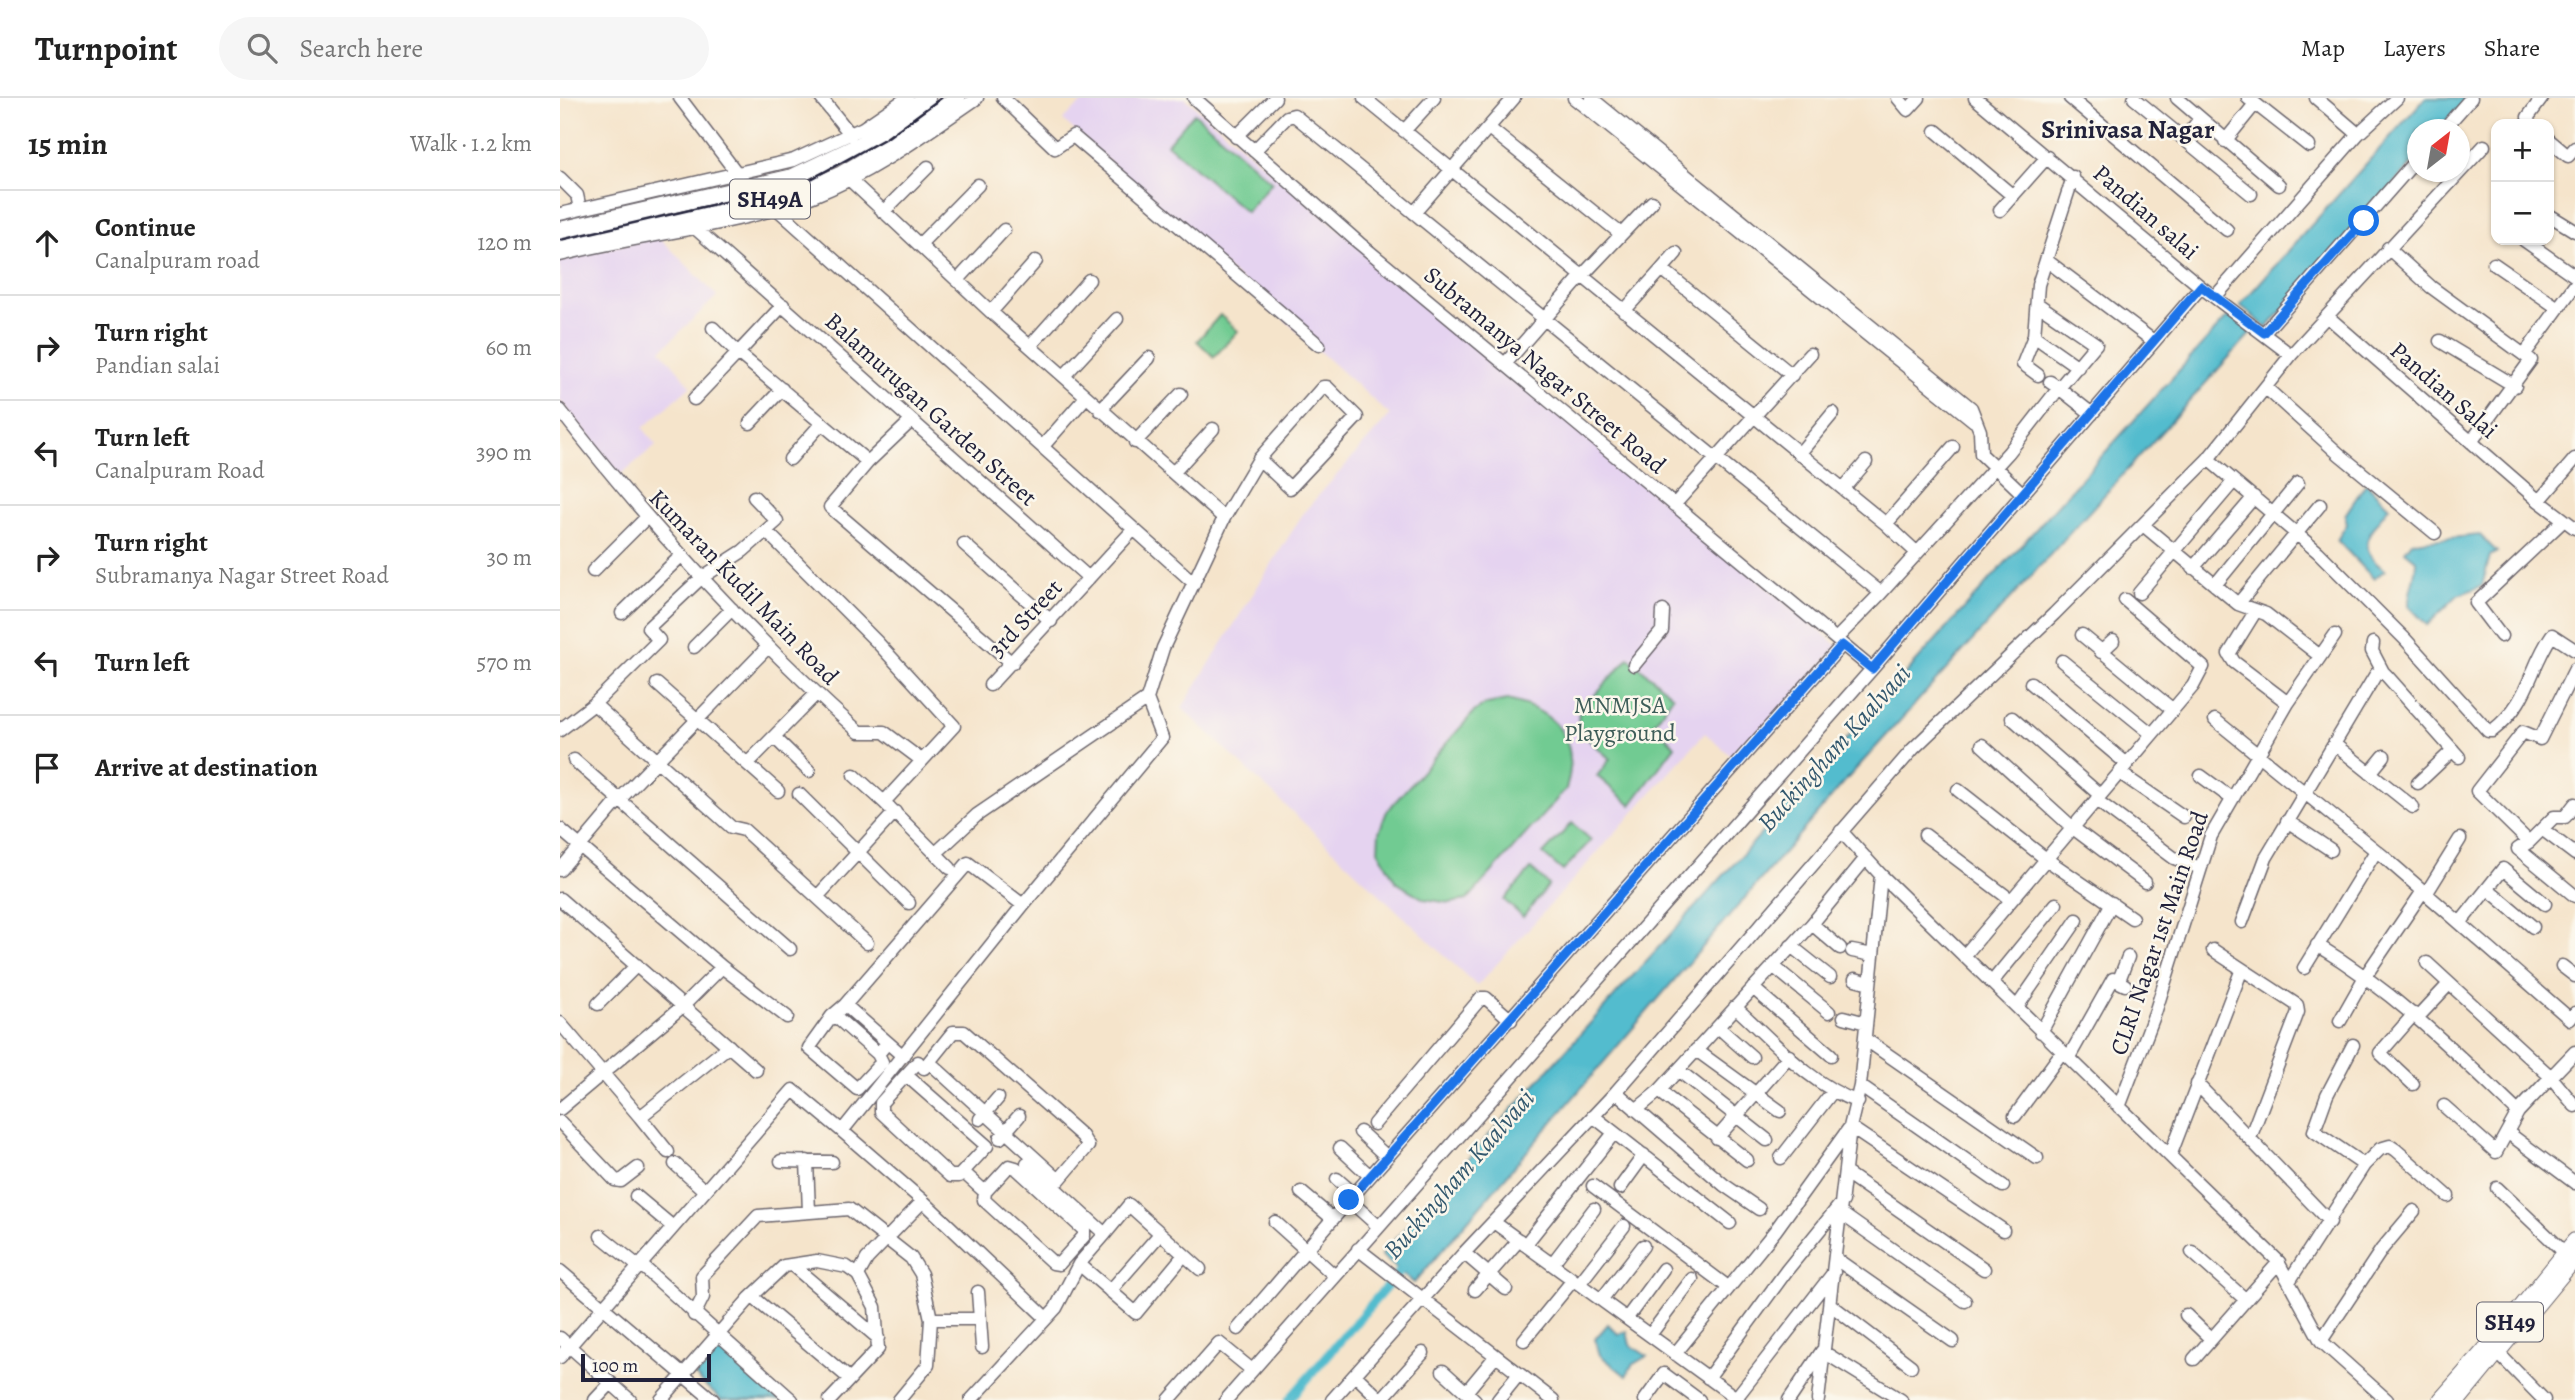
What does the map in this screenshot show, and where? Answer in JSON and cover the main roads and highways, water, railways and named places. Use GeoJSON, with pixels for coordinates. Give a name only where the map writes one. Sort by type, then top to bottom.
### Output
{"type":"FeatureCollection","features":[{"type":"Feature","properties":{"kind":"main road","name":"SH49A"},"geometry":{"type":"LineString","coordinates":[[560,243],[619,223],[793,177],[860,145],[927,98]]}},
{"type":"Feature","properties":{"kind":"main road","name":"SH49A"},"geometry":{"type":"LineString","coordinates":[[560,230],[705,215],[819,185],[902,138],[957,98]]}},
{"type":"Feature","properties":{"kind":"main road","name":"SH49"},"geometry":{"type":"LineString","coordinates":[[2458,1400],[2498,1353],[2572,1251]]}},
{"type":"Feature","properties":{"kind":"main road","name":"SH49"},"geometry":{"type":"LineString","coordinates":[[2441,1400],[2572,1251]]}},
{"type":"Feature","properties":{"kind":"water"},"geometry":{"type":"Polygon","coordinates":[[[2425,98],[2470,98],[2451,119],[2407,119],[2407,169],[2267,328],[2240,305],[2425,98]]]}},
{"type":"Feature","properties":{"kind":"water"},"geometry":{"type":"Polygon","coordinates":[[[2229,315],[2252,332],[1847,779],[1414,1283],[1381,1255],[2229,315]]]}},
{"type":"Feature","properties":{"kind":"water"},"geometry":{"type":"Polygon","coordinates":[[[2366,483],[2389,507],[2368,539],[2369,554],[2385,570],[2374,579],[2337,540],[2347,524],[2345,515],[2366,483]]]}},
{"type":"Feature","properties":{"kind":"water"},"geometry":{"type":"Polygon","coordinates":[[[2480,535],[2497,552],[2490,556],[2482,586],[2458,595],[2427,625],[2409,606],[2416,560],[2405,551],[2412,542],[2480,535]]]}},
{"type":"Feature","properties":{"kind":"water"},"geometry":{"type":"Polygon","coordinates":[[[1608,1324],[1618,1334],[1627,1332],[1630,1345],[1647,1356],[1632,1365],[1626,1376],[1600,1355],[1595,1339],[1608,1324]]]}},
{"type":"Feature","properties":{"kind":"water"},"geometry":{"type":"Polygon","coordinates":[[[719,1349],[780,1400],[721,1400],[695,1376],[719,1349]]]}},
{"type":"Feature","properties":{"kind":"waterway","name":"Buckingham Kaalvaai"},"geometry":{"type":"LineString","coordinates":[[1289,1400],[1407,1263]]}},
{"type":"Feature","properties":{"kind":"railway"},"geometry":{"type":"LineString","coordinates":[[560,240],[802,184],[888,137],[941,98]]}},
{"type":"Feature","properties":{"kind":"district","name":"Srinivasa Nagar"},"geometry":{"type":"Point","coordinates":[2128,129]}},
{"type":"Feature","properties":{"kind":"park label","name":"MNMJSA Playground"},"geometry":{"type":"Point","coordinates":[1620,719]}}]}
